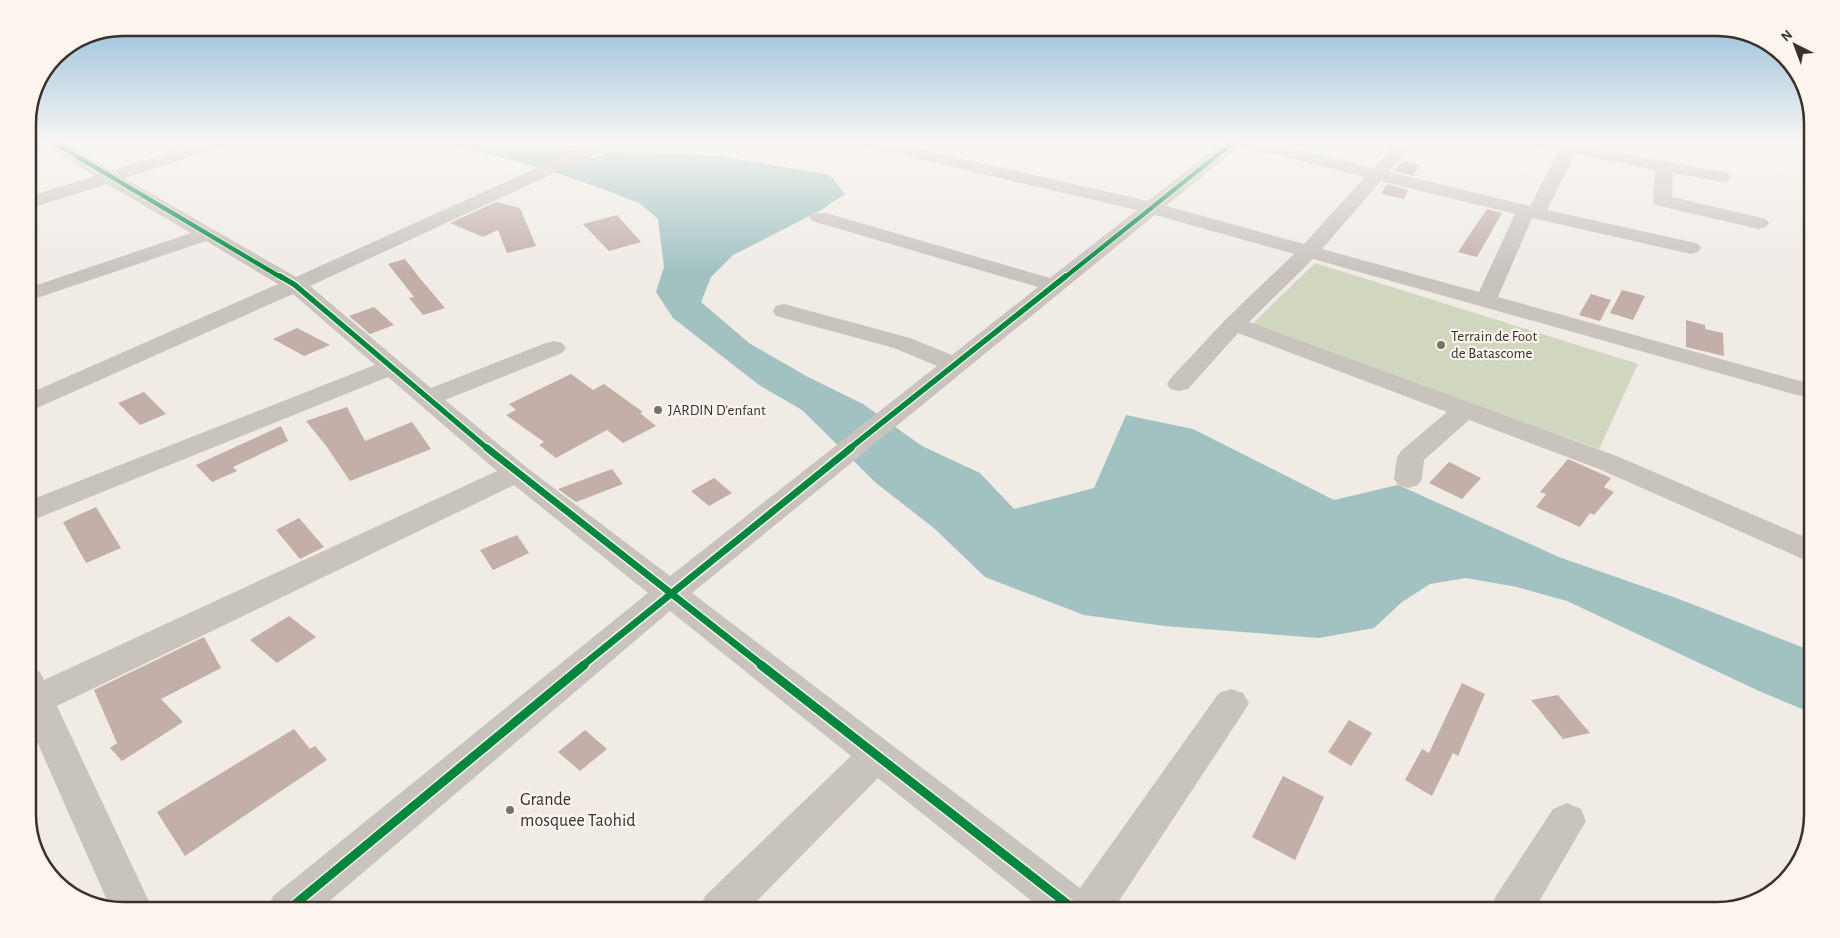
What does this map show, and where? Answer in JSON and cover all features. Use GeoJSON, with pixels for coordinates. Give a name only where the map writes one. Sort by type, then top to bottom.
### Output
{"type":"FeatureCollection","features":[{"type":"Feature","properties":{"kind":"street"},"geometry":{"type":"LineString","coordinates":[[36,201],[86,185]]}},
{"type":"Feature","properties":{"kind":"street"},"geometry":{"type":"LineString","coordinates":[[123,185],[295,285],[516,473],[1065,902]]}},
{"type":"Feature","properties":{"kind":"street"},"geometry":{"type":"LineString","coordinates":[[36,400],[295,285],[512,185]]}},
{"type":"Feature","properties":{"kind":"street"},"geometry":{"type":"LineString","coordinates":[[1050,185],[1149,208],[1802,388]]}},
{"type":"Feature","properties":{"kind":"street"},"geometry":{"type":"LineString","coordinates":[[298,902],[670,593],[1179,185]]}},
{"type":"Feature","properties":{"kind":"street"},"geometry":{"type":"LineString","coordinates":[[1179,384],[1234,324],[1308,252],[1367,185]]}},
{"type":"Feature","properties":{"kind":"street"},"geometry":{"type":"LineString","coordinates":[[1417,185],[1691,248]]}},
{"type":"Feature","properties":{"kind":"street"},"geometry":{"type":"LineString","coordinates":[[1485,302],[1547,185]]}},
{"type":"Feature","properties":{"kind":"street"},"geometry":{"type":"LineString","coordinates":[[1663,185],[1662,201],[1759,222]]}},
{"type":"Feature","properties":{"kind":"street"},"geometry":{"type":"LineString","coordinates":[[819,217],[1053,286]]}},
{"type":"Feature","properties":{"kind":"street"},"geometry":{"type":"LineString","coordinates":[[36,292],[208,234]]}},
{"type":"Feature","properties":{"kind":"street"},"geometry":{"type":"LineString","coordinates":[[784,312],[902,343],[956,365]]}},
{"type":"Feature","properties":{"kind":"street"},"geometry":{"type":"LineString","coordinates":[[1234,324],[1609,463],[1804,548]]}},
{"type":"Feature","properties":{"kind":"street"},"geometry":{"type":"LineString","coordinates":[[427,398],[554,348]]}},
{"type":"Feature","properties":{"kind":"street"},"geometry":{"type":"LineString","coordinates":[[36,509],[114,475],[392,367]]}},
{"type":"Feature","properties":{"kind":"street"},"geometry":{"type":"LineString","coordinates":[[1408,479],[1411,457],[1465,410]]}},
{"type":"Feature","properties":{"kind":"street"},"geometry":{"type":"LineString","coordinates":[[36,689],[516,473]]}},
{"type":"Feature","properties":{"kind":"street"},"geometry":{"type":"LineString","coordinates":[[36,700],[128,902]]}},
{"type":"Feature","properties":{"kind":"street"},"geometry":{"type":"LineString","coordinates":[[1094,902],[1231,703]]}},
{"type":"Feature","properties":{"kind":"street"},"geometry":{"type":"LineString","coordinates":[[728,902],[876,755]]}},
{"type":"Feature","properties":{"kind":"street"},"geometry":{"type":"LineString","coordinates":[[1517,902],[1567,821]]}},
{"type":"Feature","properties":{"kind":"green space","name":"Terrain de Foot de Batascome"},"geometry":{"type":"Polygon","coordinates":[[[1315,263],[1638,364],[1599,449],[1251,325],[1315,263]]]}},
{"type":"Feature","properties":{"kind":"water"},"geometry":{"type":"Polygon","coordinates":[[[590,185],[838,185],[845,194],[821,210],[733,255],[711,277],[701,302],[749,343],[808,377],[863,404],[922,446],[980,473],[1014,509],[1094,488],[1126,415],[1193,429],[1334,500],[1398,485],[1559,557],[1679,599],[1804,648],[1804,710],[1759,691],[1567,601],[1517,587],[1466,578],[1430,584],[1402,602],[1374,628],[1319,638],[1165,626],[1084,615],[985,577],[935,529],[876,483],[802,410],[759,385],[673,318],[656,292],[664,267],[658,219],[639,203],[590,185]]]}},
{"type":"Feature","properties":{"kind":"building"},"geometry":{"type":"Polygon","coordinates":[[[1387,185],[1408,190],[1404,199],[1381,194],[1387,185]]]}},
{"type":"Feature","properties":{"kind":"building"},"geometry":{"type":"Polygon","coordinates":[[[496,202],[520,208],[536,246],[507,253],[498,230],[483,237],[450,223],[496,202]]]}},
{"type":"Feature","properties":{"kind":"building"},"geometry":{"type":"Polygon","coordinates":[[[1487,209],[1502,213],[1477,257],[1458,252],[1487,209]]]}},
{"type":"Feature","properties":{"kind":"building"},"geometry":{"type":"Polygon","coordinates":[[[617,215],[641,242],[609,251],[583,224],[617,215]]]}},
{"type":"Feature","properties":{"kind":"building"},"geometry":{"type":"Polygon","coordinates":[[[405,259],[445,308],[423,315],[409,298],[414,297],[388,264],[405,259]]]}},
{"type":"Feature","properties":{"kind":"building"},"geometry":{"type":"Polygon","coordinates":[[[1622,290],[1645,296],[1633,320],[1610,313],[1622,290]]]}},
{"type":"Feature","properties":{"kind":"building"},"geometry":{"type":"Polygon","coordinates":[[[1591,294],[1611,300],[1600,321],[1579,315],[1591,294]]]}},
{"type":"Feature","properties":{"kind":"building"},"geometry":{"type":"Polygon","coordinates":[[[374,307],[394,325],[370,334],[349,316],[374,307]]]}},
{"type":"Feature","properties":{"kind":"building"},"geometry":{"type":"Polygon","coordinates":[[[1686,320],[1705,325],[1705,329],[1723,333],[1724,356],[1686,347],[1686,320]]]}},
{"type":"Feature","properties":{"kind":"building"},"geometry":{"type":"Polygon","coordinates":[[[297,328],[330,345],[304,356],[273,339],[297,328]]]}},
{"type":"Feature","properties":{"kind":"building"},"geometry":{"type":"Polygon","coordinates":[[[571,374],[593,390],[604,384],[643,412],[640,413],[656,426],[623,443],[607,430],[556,458],[539,445],[544,442],[506,415],[516,410],[509,404],[571,374]]]}},
{"type":"Feature","properties":{"kind":"building"},"geometry":{"type":"Polygon","coordinates":[[[144,392],[166,414],[140,425],[118,403],[144,392]]]}},
{"type":"Feature","properties":{"kind":"building"},"geometry":{"type":"Polygon","coordinates":[[[347,407],[365,441],[412,422],[431,449],[350,481],[327,447],[306,421],[347,407]]]}},
{"type":"Feature","properties":{"kind":"building"},"geometry":{"type":"Polygon","coordinates":[[[281,426],[288,441],[233,467],[237,471],[212,482],[196,465],[281,426]]]}},
{"type":"Feature","properties":{"kind":"building"},"geometry":{"type":"Polygon","coordinates":[[[1568,459],[1611,478],[1604,487],[1614,492],[1594,515],[1590,513],[1580,527],[1536,507],[1546,494],[1540,492],[1568,459]]]}},
{"type":"Feature","properties":{"kind":"building"},"geometry":{"type":"Polygon","coordinates":[[[1449,462],[1481,478],[1462,499],[1429,483],[1449,462]]]}},
{"type":"Feature","properties":{"kind":"building"},"geometry":{"type":"Polygon","coordinates":[[[612,469],[623,484],[576,502],[558,489],[612,469]]]}},
{"type":"Feature","properties":{"kind":"building"},"geometry":{"type":"Polygon","coordinates":[[[714,478],[732,493],[709,506],[691,491],[714,478]]]}},
{"type":"Feature","properties":{"kind":"building"},"geometry":{"type":"Polygon","coordinates":[[[96,507],[121,548],[86,563],[63,522],[96,507]]]}},
{"type":"Feature","properties":{"kind":"building"},"geometry":{"type":"Polygon","coordinates":[[[299,518],[324,547],[300,559],[276,530],[299,518]]]}},
{"type":"Feature","properties":{"kind":"building"},"geometry":{"type":"Polygon","coordinates":[[[517,535],[529,553],[493,570],[480,550],[517,535]]]}},
{"type":"Feature","properties":{"kind":"building"},"geometry":{"type":"Polygon","coordinates":[[[289,616],[316,637],[277,663],[250,640],[289,616]]]}},
{"type":"Feature","properties":{"kind":"building"},"geometry":{"type":"Polygon","coordinates":[[[204,637],[221,668],[161,699],[183,722],[122,761],[110,748],[117,743],[94,690],[204,637]]]}},
{"type":"Feature","properties":{"kind":"building"},"geometry":{"type":"Polygon","coordinates":[[[1462,683],[1485,694],[1458,756],[1453,753],[1432,796],[1405,780],[1422,749],[1429,753],[1462,683]]]}},
{"type":"Feature","properties":{"kind":"building"},"geometry":{"type":"Polygon","coordinates":[[[1558,695],[1590,733],[1563,739],[1531,700],[1558,695]]]}},
{"type":"Feature","properties":{"kind":"building"},"geometry":{"type":"Polygon","coordinates":[[[1349,720],[1372,733],[1351,766],[1328,752],[1349,720]]]}},
{"type":"Feature","properties":{"kind":"building"},"geometry":{"type":"Polygon","coordinates":[[[294,729],[310,749],[315,746],[327,760],[185,856],[157,812],[294,729]]]}},
{"type":"Feature","properties":{"kind":"building"},"geometry":{"type":"Polygon","coordinates":[[[585,730],[607,749],[580,771],[558,752],[585,730]]]}},
{"type":"Feature","properties":{"kind":"building"},"geometry":{"type":"Polygon","coordinates":[[[1283,776],[1324,797],[1295,860],[1252,837],[1283,776]]]}},
{"type":"Feature","properties":{"kind":"cycle path"},"geometry":{"type":"LineString","coordinates":[[122,185],[295,285],[516,473],[1065,902]]}},
{"type":"Feature","properties":{"kind":"cycle path"},"geometry":{"type":"LineString","coordinates":[[298,902],[670,593],[1180,185]]}},
{"type":"Feature","properties":{"kind":"place","name":"Terrain de Foot de Batascome"},"geometry":{"type":"Point","coordinates":[1441,345]}},
{"type":"Feature","properties":{"kind":"place","name":"JARDIN D'enfant"},"geometry":{"type":"Point","coordinates":[658,410]}},
{"type":"Feature","properties":{"kind":"place","name":"Grande mosquee Taohid"},"geometry":{"type":"Point","coordinates":[510,810]}}]}
